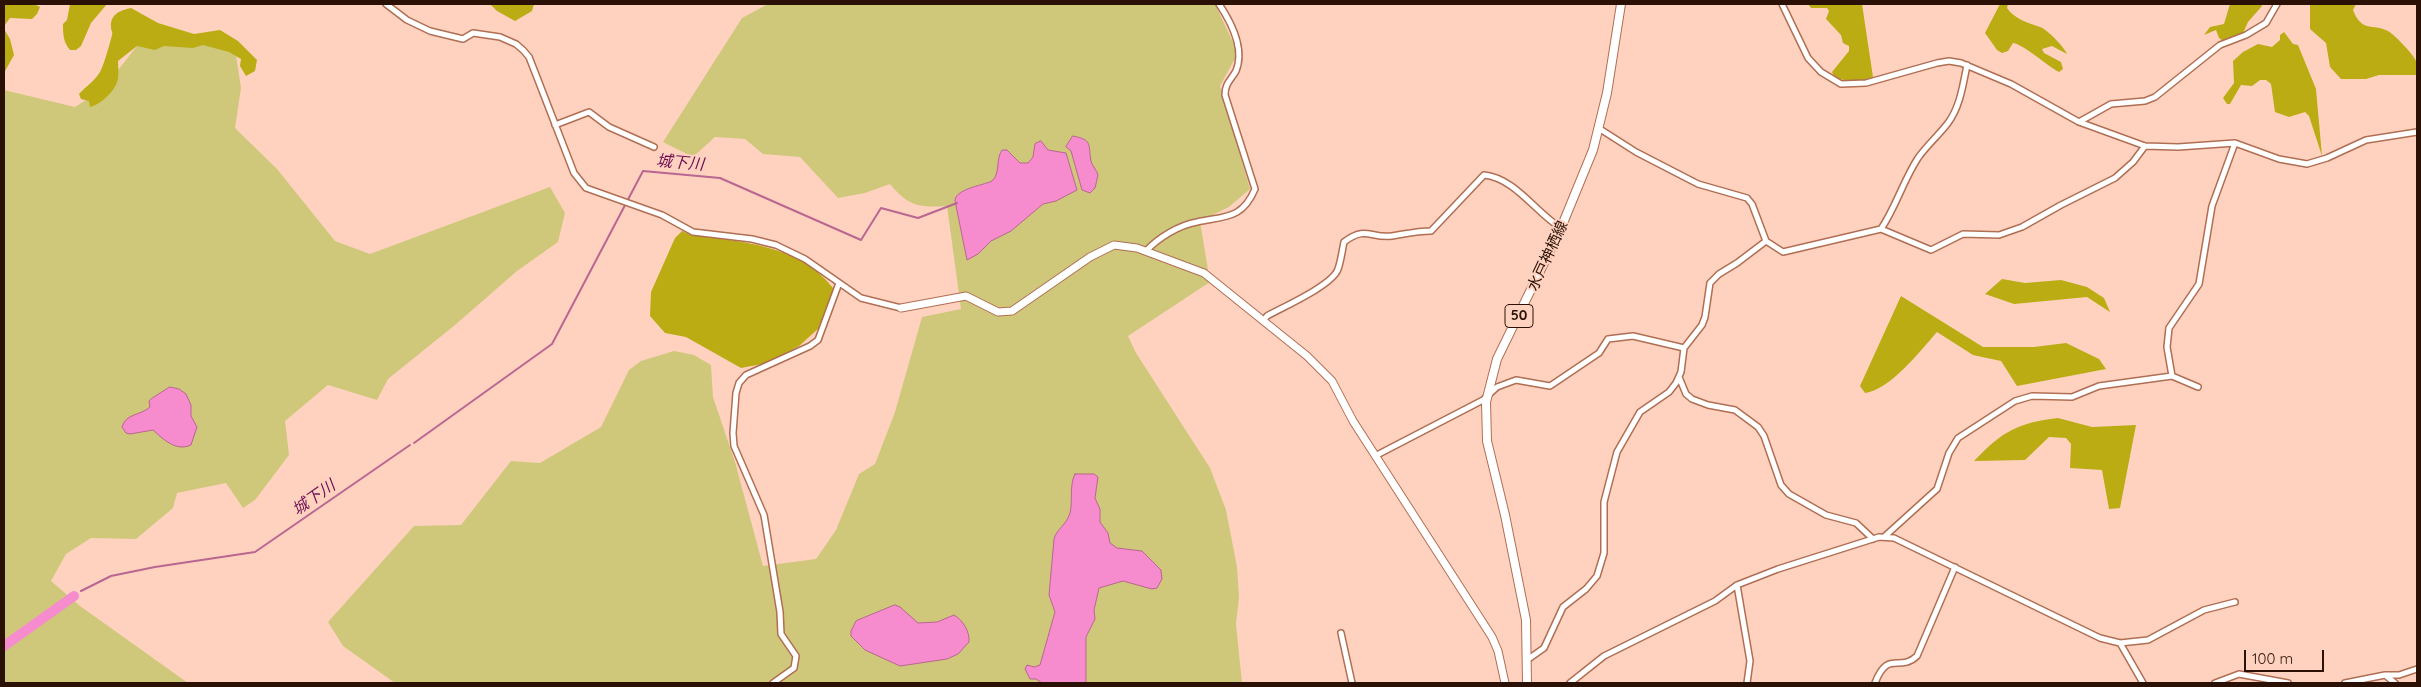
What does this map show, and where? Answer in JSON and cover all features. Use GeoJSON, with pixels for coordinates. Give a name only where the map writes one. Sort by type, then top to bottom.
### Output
{"type":"FeatureCollection","features":[{"type":"Feature","properties":{"kind":"main road","name":"水戸神栖線"},"geometry":{"type":"LineString","coordinates":[[1527,683],[1523,600],[1487,441],[1488,395],[1498,359],[1562,228],[1600,129],[1621,4]]}},
{"type":"Feature","properties":{"kind":"street"},"geometry":{"type":"LineString","coordinates":[[388,4],[407,20],[430,31],[463,39],[473,33],[500,37],[516,44],[529,57],[578,180],[594,192],[662,215],[692,232],[752,239],[776,246],[805,260],[870,302],[901,308],[966,296],[979,301],[990,309],[1006,313],[1108,247],[1122,244],[1204,273],[1328,375],[1375,456],[1492,637],[1498,651],[1505,683]]}},
{"type":"Feature","properties":{"kind":"street"},"geometry":{"type":"LineString","coordinates":[[1146,251],[1154,242],[1185,226],[1196,222],[1232,217],[1252,197],[1255,189],[1225,95],[1227,82],[1234,74],[1239,57],[1233,30],[1219,4]]}},
{"type":"Feature","properties":{"kind":"street"},"geometry":{"type":"LineString","coordinates":[[1782,4],[1808,58],[1821,72],[1841,84],[1866,83],[1937,62],[1950,61],[1967,65],[2010,84],[2079,122],[2145,146],[2178,147],[2235,143],[2279,159],[2308,164],[2327,158],[2366,140],[2417,132]]}},
{"type":"Feature","properties":{"kind":"street"},"geometry":{"type":"LineString","coordinates":[[2079,122],[2111,104],[2145,101],[2155,97],[2220,45],[2246,35],[2266,23],[2277,4]]}},
{"type":"Feature","properties":{"kind":"street"},"geometry":{"type":"LineString","coordinates":[[1880,229],[1892,212],[1918,158],[1952,117],[1958,103],[1967,65]]}},
{"type":"Feature","properties":{"kind":"street"},"geometry":{"type":"LineString","coordinates":[[555,125],[589,112],[609,127],[654,147]]}},
{"type":"Feature","properties":{"kind":"street"},"geometry":{"type":"LineString","coordinates":[[1600,129],[1636,152],[1698,184],[1746,198],[1752,204],[1766,241],[1783,252],[1880,229],[1931,250],[1963,234],[2004,234],[2022,227],[2115,178],[2133,162],[2145,146]]}},
{"type":"Feature","properties":{"kind":"street"},"geometry":{"type":"LineString","coordinates":[[2172,376],[2167,347],[2169,328],[2199,284],[2212,206],[2235,143]]}},
{"type":"Feature","properties":{"kind":"street"},"geometry":{"type":"LineString","coordinates":[[1263,321],[1267,316],[1335,275],[1338,270],[1344,242],[1352,236],[1363,233],[1384,236],[1431,230],[1484,175],[1492,176],[1512,188],[1562,228]]}},
{"type":"Feature","properties":{"kind":"street"},"geometry":{"type":"LineString","coordinates":[[1527,660],[1544,648],[1563,607],[1586,589],[1597,576],[1604,554],[1604,502],[1617,452],[1640,412],[1668,392],[1679,377],[1684,348],[1702,325],[1710,283],[1719,274],[1766,241]]}},
{"type":"Feature","properties":{"kind":"street"},"geometry":{"type":"LineString","coordinates":[[773,683],[794,668],[796,656],[781,634],[780,612],[764,515],[754,487],[734,446],[732,433],[736,393],[739,383],[746,375],[810,346],[818,340],[839,283]]}},
{"type":"Feature","properties":{"kind":"street"},"geometry":{"type":"LineString","coordinates":[[1375,456],[1483,400],[1497,387],[1516,380],[1550,386],[1599,353],[1608,339],[1632,336],[1684,348]]}},
{"type":"Feature","properties":{"kind":"street"},"geometry":{"type":"LineString","coordinates":[[1884,537],[1937,489],[1949,453],[1958,438],[2007,405],[2032,396],[2065,398],[2099,386],[2172,376],[2198,387]]}},
{"type":"Feature","properties":{"kind":"street"},"geometry":{"type":"LineString","coordinates":[[1679,377],[1686,394],[1692,399],[1708,405],[1735,410],[1758,427],[1764,436],[1782,484],[1789,494],[1826,515],[1856,523],[1873,539]]}},
{"type":"Feature","properties":{"kind":"street"},"geometry":{"type":"LineString","coordinates":[[1570,683],[1604,656],[1715,601],[1737,585],[1778,569],[1884,537],[1894,538],[2100,638],[2120,643],[2148,640],[2204,610],[2235,602]]}},
{"type":"Feature","properties":{"kind":"street"},"geometry":{"type":"LineString","coordinates":[[1875,683],[1886,664],[1911,662],[1917,656],[1955,568]]}},
{"type":"Feature","properties":{"kind":"street"},"geometry":{"type":"LineString","coordinates":[[1737,585],[1750,661],[1746,683]]}},
{"type":"Feature","properties":{"kind":"street"},"geometry":{"type":"LineString","coordinates":[[1341,633],[1352,683]]}},
{"type":"Feature","properties":{"kind":"street"},"geometry":{"type":"LineString","coordinates":[[2120,643],[2144,683]]}},
{"type":"Feature","properties":{"kind":"street"},"geometry":{"type":"LineString","coordinates":[[2345,683],[2399,675],[2417,669]]}},
{"type":"Feature","properties":{"kind":"street"},"geometry":{"type":"LineString","coordinates":[[2215,683],[2238,674],[2288,683]]}},
{"type":"Feature","properties":{"kind":"street"},"geometry":{"type":"LineString","coordinates":[[2386,676],[2394,683]]}},
{"type":"Feature","properties":{"kind":"shaded area"},"geometry":{"type":"Polygon","coordinates":[[[4,4],[34,4],[40,7],[32,19],[10,18],[4,26],[4,4]]]}},
{"type":"Feature","properties":{"kind":"shaded area"},"geometry":{"type":"Polygon","coordinates":[[[70,4],[107,4],[91,23],[81,46],[76,50],[70,50],[63,34],[63,24],[67,20],[70,4]]]}},
{"type":"Feature","properties":{"kind":"shaded area"},"geometry":{"type":"Polygon","coordinates":[[[490,4],[534,4],[532,11],[515,21],[497,11],[490,4]]]}},
{"type":"Feature","properties":{"kind":"shaded area"},"geometry":{"type":"Polygon","coordinates":[[[768,4],[1215,4],[1238,53],[1220,86],[1250,189],[1229,207],[1200,221],[1210,282],[1128,336],[1136,353],[1210,468],[1226,510],[1237,567],[1239,597],[1236,624],[1242,683],[395,683],[343,646],[328,622],[414,526],[461,525],[511,461],[540,463],[601,427],[629,370],[641,361],[674,351],[694,355],[711,365],[713,397],[735,462],[763,566],[816,559],[836,530],[859,474],[875,464],[895,412],[922,317],[961,309],[947,206],[929,207],[915,204],[903,197],[890,184],[865,193],[838,198],[800,157],[763,154],[745,139],[715,137],[693,157],[663,142],[742,18],[768,4]]]}},
{"type":"Feature","properties":{"kind":"shaded area"},"geometry":{"type":"Polygon","coordinates":[[[1808,4],[1862,4],[1873,77],[1854,81],[1834,77],[1832,72],[1849,51],[1849,46],[1843,43],[1841,35],[1826,19],[1829,11],[1827,8],[1811,8],[1808,4]]]}},
{"type":"Feature","properties":{"kind":"shaded area"},"geometry":{"type":"Polygon","coordinates":[[[2000,4],[2008,4],[2007,8],[2014,15],[2043,28],[2055,39],[2067,54],[2052,46],[2042,49],[2044,53],[2061,62],[2063,69],[2059,72],[2024,48],[2013,43],[2008,51],[2002,53],[1997,50],[1985,33],[2000,4]]]}},
{"type":"Feature","properties":{"kind":"shaded area"},"geometry":{"type":"Polygon","coordinates":[[[2230,4],[2261,4],[2262,6],[2248,22],[2243,33],[2223,41],[2219,38],[2216,30],[2204,35],[2210,27],[2224,24],[2230,4]]]}},
{"type":"Feature","properties":{"kind":"shaded area"},"geometry":{"type":"Polygon","coordinates":[[[2310,4],[2356,4],[2353,10],[2360,22],[2364,25],[2388,31],[2409,51],[2417,63],[2417,75],[2379,75],[2366,79],[2341,79],[2330,67],[2326,43],[2310,29],[2310,4]]]}},
{"type":"Feature","properties":{"kind":"shaded area"},"geometry":{"type":"Polygon","coordinates":[[[131,8],[158,23],[194,34],[220,30],[238,41],[257,60],[255,71],[246,76],[240,66],[241,59],[229,52],[203,45],[193,48],[164,46],[155,50],[137,46],[118,61],[118,78],[112,91],[99,103],[90,107],[89,101],[81,99],[79,94],[95,79],[102,69],[112,35],[112,19],[120,11],[131,8]]]}},
{"type":"Feature","properties":{"kind":"shaded area"},"geometry":{"type":"Polygon","coordinates":[[[4,29],[10,39],[14,55],[4,73],[4,29]]]}},
{"type":"Feature","properties":{"kind":"shaded area"},"geometry":{"type":"Polygon","coordinates":[[[2284,32],[2293,44],[2298,45],[2316,89],[2322,156],[2309,116],[2305,112],[2289,117],[2275,112],[2271,84],[2266,80],[2260,80],[2252,86],[2241,85],[2230,104],[2227,104],[2223,98],[2234,83],[2233,61],[2243,52],[2258,44],[2272,47],[2280,40],[2280,35],[2284,32]]]}},
{"type":"Feature","properties":{"kind":"shaded area"},"geometry":{"type":"Polygon","coordinates":[[[145,36],[235,48],[241,88],[235,128],[277,169],[335,241],[370,254],[550,187],[565,213],[558,242],[517,271],[455,325],[388,379],[377,400],[328,385],[285,421],[289,455],[255,500],[243,508],[226,483],[177,493],[173,508],[136,539],[91,538],[66,554],[51,581],[80,606],[188,683],[4,683],[4,90],[75,107],[103,89],[145,36]]]}},
{"type":"Feature","properties":{"kind":"shaded area"},"geometry":{"type":"Polygon","coordinates":[[[1073,136],[1087,141],[1092,163],[1097,171],[1095,188],[1090,193],[1082,190],[1071,151],[1066,147],[1073,136]]]}},
{"type":"Feature","properties":{"kind":"shaded area"},"geometry":{"type":"Polygon","coordinates":[[[1041,141],[1048,150],[1066,153],[1077,190],[1056,201],[1043,204],[1011,231],[991,241],[978,254],[967,260],[955,201],[956,197],[969,188],[992,181],[995,178],[1002,150],[1007,150],[1020,163],[1028,163],[1033,157],[1035,144],[1041,141]]]}},
{"type":"Feature","properties":{"kind":"shaded area"},"geometry":{"type":"Polygon","coordinates":[[[682,231],[691,235],[749,243],[786,254],[804,262],[819,273],[833,288],[832,299],[819,328],[799,346],[768,363],[741,368],[686,337],[665,333],[650,316],[651,292],[675,238],[682,231]]]}},
{"type":"Feature","properties":{"kind":"shaded area"},"geometry":{"type":"Polygon","coordinates":[[[2002,279],[2025,283],[2061,280],[2087,287],[2104,298],[2110,312],[2087,297],[2014,304],[1985,294],[2002,279]]]}},
{"type":"Feature","properties":{"kind":"shaded area"},"geometry":{"type":"Polygon","coordinates":[[[1901,296],[1983,347],[2034,347],[2066,343],[2099,359],[2106,369],[2017,386],[2001,361],[1973,355],[1937,332],[1895,377],[1885,385],[1865,393],[1860,386],[1901,296]]]}},
{"type":"Feature","properties":{"kind":"shaded area"},"geometry":{"type":"Polygon","coordinates":[[[170,387],[179,389],[186,394],[191,405],[191,416],[197,427],[191,445],[185,447],[175,446],[165,441],[153,430],[126,433],[122,427],[124,422],[150,407],[149,401],[151,399],[170,387]]]}},
{"type":"Feature","properties":{"kind":"shaded area"},"geometry":{"type":"Polygon","coordinates":[[[2058,418],[2092,427],[2136,425],[2120,508],[2109,509],[2102,470],[2070,468],[2071,444],[2066,438],[2049,437],[2025,460],[1974,461],[1994,442],[2012,430],[2032,423],[2058,418]]]}},
{"type":"Feature","properties":{"kind":"shaded area"},"geometry":{"type":"Polygon","coordinates":[[[1075,474],[1094,474],[1098,477],[1095,498],[1100,509],[1100,522],[1108,533],[1110,543],[1117,548],[1142,551],[1161,570],[1162,579],[1157,588],[1152,589],[1123,581],[1099,588],[1094,610],[1095,619],[1086,637],[1086,683],[1042,683],[1036,679],[1030,679],[1025,669],[1027,665],[1034,667],[1040,665],[1055,612],[1049,595],[1054,539],[1070,513],[1072,483],[1075,474]]]}},
{"type":"Feature","properties":{"kind":"shaded area"},"geometry":{"type":"Polygon","coordinates":[[[895,605],[900,607],[918,623],[937,622],[954,615],[965,627],[969,642],[958,654],[947,659],[900,666],[865,650],[851,636],[851,631],[856,621],[895,605]]]}},
{"type":"Feature","properties":{"kind":"waterway","name":"城下川"},"geometry":{"type":"LineString","coordinates":[[414,443],[552,344],[643,171],[720,178],[861,240],[881,208],[918,218],[957,203]]}},
{"type":"Feature","properties":{"kind":"waterway","name":"城下川"},"geometry":{"type":"LineString","coordinates":[[81,591],[111,576],[155,567],[255,552],[410,445]]}},
{"type":"Feature","properties":{"kind":"waterway"},"geometry":{"type":"LineString","coordinates":[[4,646],[74,596]]}}]}
